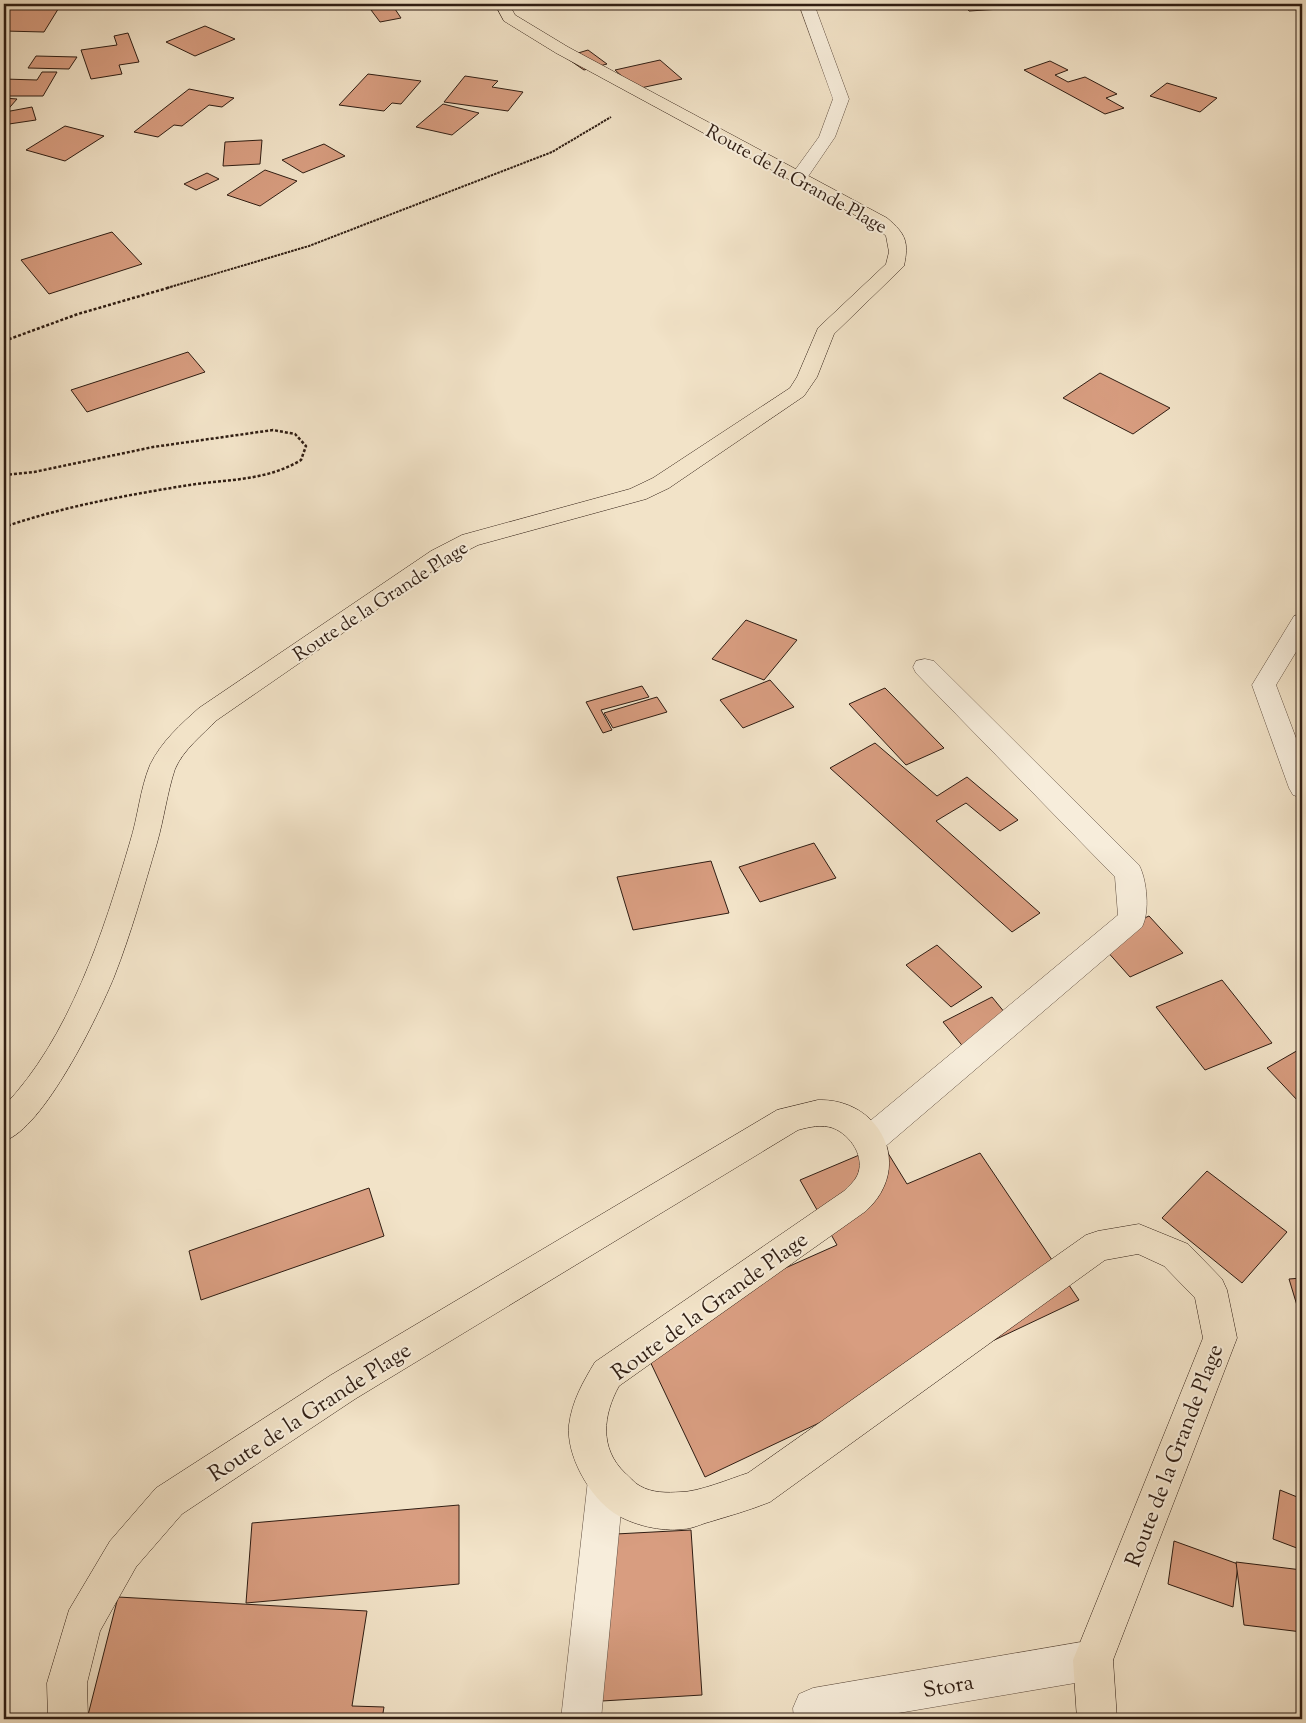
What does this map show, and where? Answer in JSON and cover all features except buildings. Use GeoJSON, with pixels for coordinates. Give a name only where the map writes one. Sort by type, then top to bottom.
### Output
{"type":"FeatureCollection","features":[{"type":"Feature","properties":{"kind":"main road","name":"Route de la Grande Plage"},"geometry":{"type":"LineString","coordinates":[[4,1127],[28,1102],[61,1054],[99,977],[144,842],[163,766],[182,739],[208,714],[439,556],[470,540],[638,494],[661,483],[797,392],[807,377],[825,332],[895,266],[898,252],[895,234],[881,222],[562,50],[509,18],[502,4]]}},
{"type":"Feature","properties":{"kind":"main road","name":"Route de la Grande Plage"},"geometry":{"type":"LineString","coordinates":[[68,1719],[67,1683],[83,1624],[122,1554],[169,1501],[342,1386],[788,1120],[805,1114],[823,1113],[841,1118],[858,1127],[869,1141],[875,1157],[874,1173],[868,1189],[855,1201],[607,1374],[593,1398],[587,1426],[591,1454],[606,1480],[627,1500],[655,1510],[684,1511],[757,1489],[1098,1246],[1139,1239],[1176,1255],[1210,1290],[1220,1338],[1093,1660],[1097,1719]]}},
{"type":"Feature","properties":{"kind":"street"},"geometry":{"type":"LineString","coordinates":[[799,177],[827,138],[841,99],[806,4]]}},
{"type":"Feature","properties":{"kind":"street"},"geometry":{"type":"LineString","coordinates":[[1302,621],[1264,685],[1302,788]]}},
{"type":"Feature","properties":{"kind":"street"},"geometry":{"type":"LineString","coordinates":[[869,1141],[1132,919],[1129,873],[925,667]]}},
{"type":"Feature","properties":{"kind":"street"},"geometry":{"type":"LineString","coordinates":[[581,1719],[606,1480]]}},
{"type":"Feature","properties":{"kind":"street","name":"Stora"},"geometry":{"type":"LineString","coordinates":[[814,1719],[813,1708],[1093,1660]]}},
{"type":"Feature","properties":{"kind":"path"},"geometry":{"type":"LineString","coordinates":[[4,341],[78,314],[309,246],[552,152],[648,95]]}},
{"type":"Feature","properties":{"kind":"path"},"geometry":{"type":"LineString","coordinates":[[4,475],[34,472],[153,446],[274,430],[295,434],[306,446],[301,460],[282,471],[187,484],[34,516],[4,527]]}}]}
